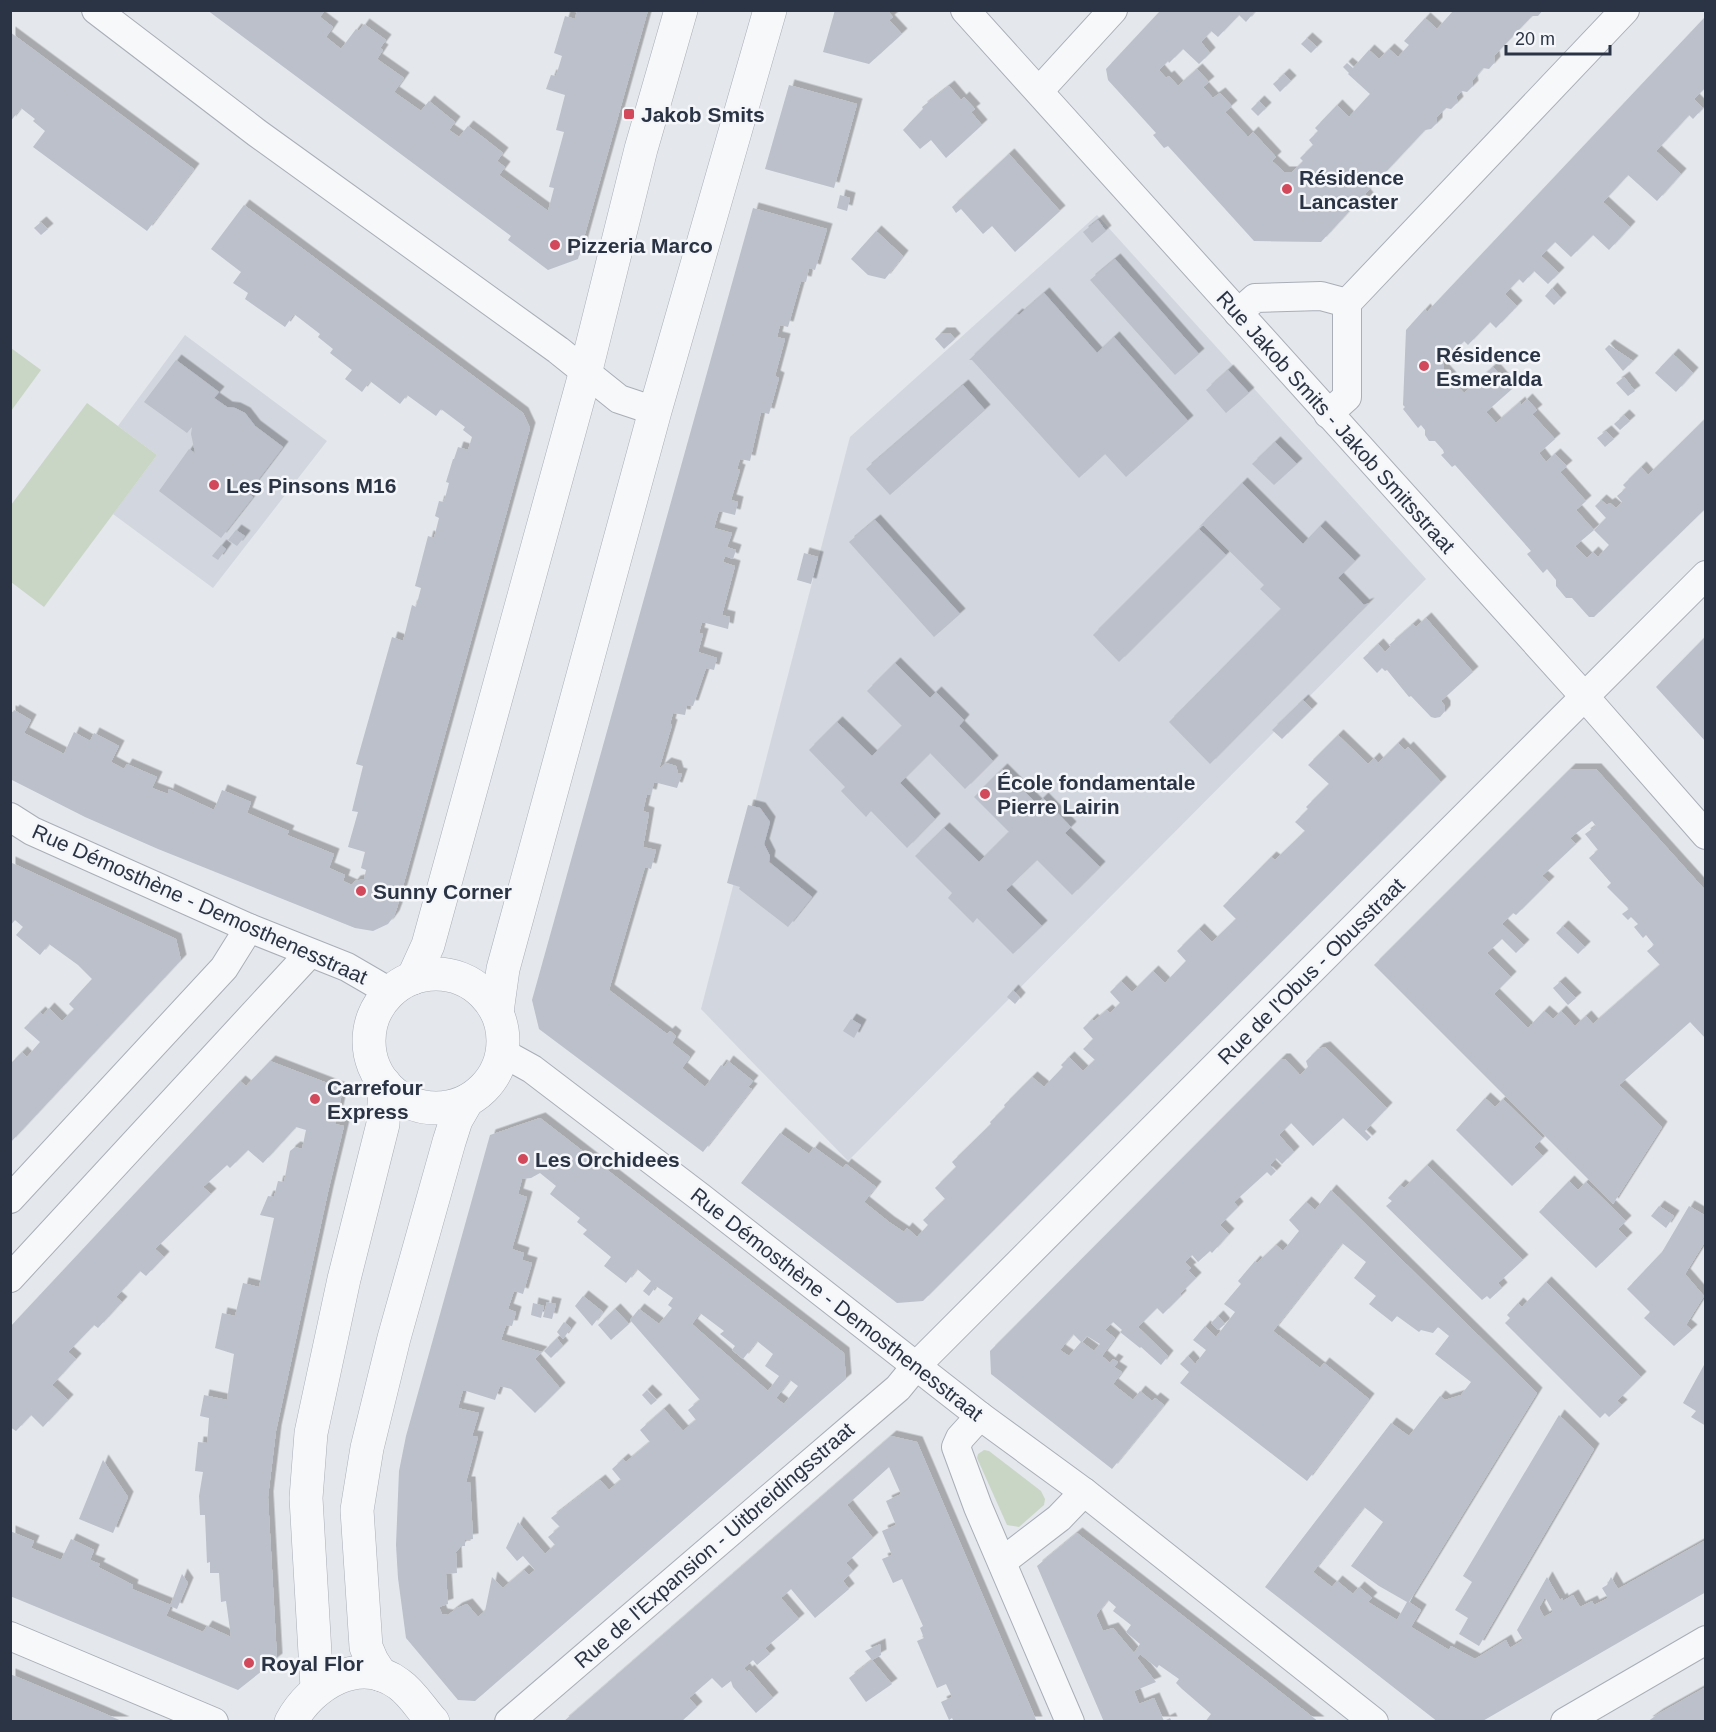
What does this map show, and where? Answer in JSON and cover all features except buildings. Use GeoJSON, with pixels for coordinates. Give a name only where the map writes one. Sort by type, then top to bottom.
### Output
{"type":"FeatureCollection","features":[{"type":"Feature","properties":{"kind":"street"},"geometry":{"type":"LineString","coordinates":[[96,10],[257,133],[558,350],[585,374],[619,399],[655,411]]}},
{"type":"Feature","properties":{"kind":"street"},"geometry":{"type":"LineString","coordinates":[[401,985],[428,945],[585,374],[641,149],[681,10]]}},
{"type":"Feature","properties":{"kind":"street"},"geometry":{"type":"LineString","coordinates":[[497,1012],[503,969],[655,411],[770,10]]}},
{"type":"Feature","properties":{"kind":"street","name":"Rue Jakob Smits - Jakob Smitsstraat"},"geometry":{"type":"LineString","coordinates":[[965,10],[1584,696],[1706,835]]}},
{"type":"Feature","properties":{"kind":"street"},"geometry":{"type":"LineString","coordinates":[[1039,91],[1113,10]]}},
{"type":"Feature","properties":{"kind":"street"},"geometry":{"type":"LineString","coordinates":[[1329,414],[1347,397],[1347,303],[1625,10]]}},
{"type":"Feature","properties":{"kind":"street"},"geometry":{"type":"LineString","coordinates":[[1238,313],[1256,298],[1321,296],[1347,303]]}},
{"type":"Feature","properties":{"kind":"street","name":"Rue de l'Obus - Obusstraat"},"geometry":{"type":"LineString","coordinates":[[916,1366],[1706,575]]}},
{"type":"Feature","properties":{"kind":"street","name":"Rue Démosthène - Demosthenesstraat"},"geometry":{"type":"LineString","coordinates":[[10,818],[32,831],[249,928],[347,967],[401,985]]}},
{"type":"Feature","properties":{"kind":"street"},"geometry":{"type":"LineString","coordinates":[[10,1199],[224,968],[249,928]]}},
{"type":"Feature","properties":{"kind":"street"},"geometry":{"type":"LineString","coordinates":[[10,1278],[310,953]]}},
{"type":"Feature","properties":{"kind":"street","name":"Rue Démosthène - Demosthenesstraat"},"geometry":{"type":"LineString","coordinates":[[441,974],[455,976],[472,984],[487,996],[497,1012],[503,1033],[503,1053],[496,1073],[484,1089],[467,1101],[438,1109],[423,1107],[395,1095],[374,1067],[369,1047],[370,1027],[378,1008],[401,985],[441,974]]}},
{"type":"Feature","properties":{"kind":"street","name":"Rue Démosthène - Demosthenesstraat"},"geometry":{"type":"LineString","coordinates":[[503,1053],[531,1069],[700,1197],[980,1416],[1084,1492],[1374,1722]]}},
{"type":"Feature","properties":{"kind":"street"},"geometry":{"type":"LineString","coordinates":[[317,1688],[306,1498],[311,1433],[344,1279],[383,1124],[385,1084]]}},
{"type":"Feature","properties":{"kind":"street"},"geometry":{"type":"LineString","coordinates":[[433,1722],[399,1684],[381,1674],[366,1647],[357,1510],[367,1448],[394,1338],[449,1142],[456,1120],[467,1101]]}},
{"type":"Feature","properties":{"kind":"street","name":"Rue de l'Expansion - Uitbreidingsstraat"},"geometry":{"type":"LineString","coordinates":[[509,1722],[897,1388],[916,1366]]}},
{"type":"Feature","properties":{"kind":"street"},"geometry":{"type":"LineString","coordinates":[[980,1416],[960,1438],[956,1447],[978,1507],[1070,1722]]}},
{"type":"Feature","properties":{"kind":"street"},"geometry":{"type":"LineString","coordinates":[[1003,1562],[1059,1518],[1084,1492]]}},
{"type":"Feature","properties":{"kind":"street"},"geometry":{"type":"LineString","coordinates":[[10,1636],[214,1722]]}},
{"type":"Feature","properties":{"kind":"street"},"geometry":{"type":"LineString","coordinates":[[1565,1722],[1706,1640]]}},
{"type":"Feature","properties":{"kind":"street"},"geometry":{"type":"LineString","coordinates":[[291,1722],[317,1688],[340,1676],[360,1673],[381,1674]]}},
{"type":"Feature","properties":{"kind":"shaded area","name":"École fondamentale Pierre Lairin"},"geometry":{"type":"Polygon","coordinates":[[[1097,215],[1426,579],[848,1161],[701,1009],[850,437],[1097,215]]]}},
{"type":"Feature","properties":{"kind":"shaded area","name":"Les Pinsons M16"},"geometry":{"type":"Polygon","coordinates":[[[185,335],[327,441],[213,588],[113,514],[157,455],[118,426],[185,335]]]}},
{"type":"Feature","properties":{"kind":"green space"},"geometry":{"type":"Polygon","coordinates":[[[11,348],[41,370],[11,411],[11,348]]]}},
{"type":"Feature","properties":{"kind":"green space"},"geometry":{"type":"Polygon","coordinates":[[[87,403],[157,455],[44,607],[11,582],[11,505],[87,403]]]}},
{"type":"Feature","properties":{"kind":"green space"},"geometry":{"type":"Polygon","coordinates":[[[984,1450],[989,1451],[1041,1491],[1045,1499],[1044,1505],[1019,1527],[1007,1525],[977,1458],[978,1454],[984,1450]]]}},
{"type":"Feature","properties":{"kind":"place","name":"Jakob Smits"},"geometry":{"type":"Point","coordinates":[629,114]}},
{"type":"Feature","properties":{"kind":"place","name":"Résidence Lancaster"},"geometry":{"type":"Point","coordinates":[1287,189]}},
{"type":"Feature","properties":{"kind":"place","name":"Pizzeria Marco"},"geometry":{"type":"Point","coordinates":[555,245]}},
{"type":"Feature","properties":{"kind":"place","name":"Résidence Esmeralda"},"geometry":{"type":"Point","coordinates":[1424,366]}},
{"type":"Feature","properties":{"kind":"place","name":"Les Pinsons M16"},"geometry":{"type":"Point","coordinates":[214,485]}},
{"type":"Feature","properties":{"kind":"place","name":"École fondamentale Pierre Lairin"},"geometry":{"type":"Point","coordinates":[985,794]}},
{"type":"Feature","properties":{"kind":"place","name":"Sunny Corner"},"geometry":{"type":"Point","coordinates":[361,891]}},
{"type":"Feature","properties":{"kind":"place","name":"Carrefour Express"},"geometry":{"type":"Point","coordinates":[315,1099]}},
{"type":"Feature","properties":{"kind":"place","name":"Les Orchidees"},"geometry":{"type":"Point","coordinates":[523,1159]}},
{"type":"Feature","properties":{"kind":"place","name":"Royal Flor"},"geometry":{"type":"Point","coordinates":[249,1663]}}]}
